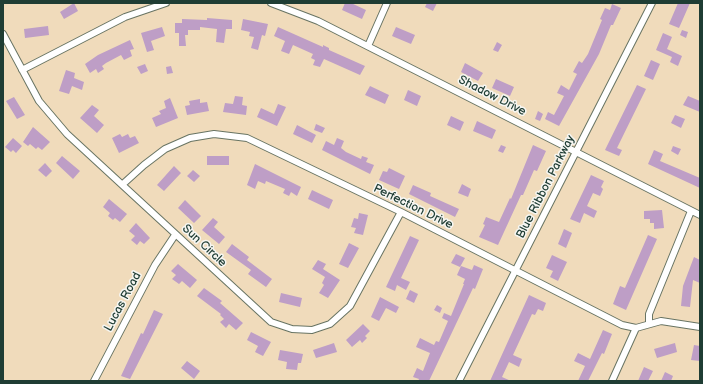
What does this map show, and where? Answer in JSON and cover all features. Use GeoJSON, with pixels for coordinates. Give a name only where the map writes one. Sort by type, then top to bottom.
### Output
{"type":"FeatureCollection","features":[{"type":"Feature","properties":{"kind":"street"},"geometry":{"type":"LineString","coordinates":[[22,70],[125,16],[166,3]]}},
{"type":"Feature","properties":{"kind":"street","name":"Shadow Drive"},"geometry":{"type":"LineString","coordinates":[[271,3],[318,21],[700,215]]}},
{"type":"Feature","properties":{"kind":"street"},"geometry":{"type":"LineString","coordinates":[[368,46],[387,3]]}},
{"type":"Feature","properties":{"kind":"street","name":"Blue Ribbon Parkway"},"geometry":{"type":"LineString","coordinates":[[459,381],[652,3]]}},
{"type":"Feature","properties":{"kind":"street","name":"Sun Circle"},"geometry":{"type":"LineString","coordinates":[[3,34],[39,101],[67,134],[271,322],[292,329],[312,330],[330,324],[350,306],[401,212]]}},
{"type":"Feature","properties":{"kind":"street","name":"Perfection Drive"},"geometry":{"type":"LineString","coordinates":[[123,184],[165,149],[190,138],[214,134],[247,138],[401,212],[622,325],[636,328]]}},
{"type":"Feature","properties":{"kind":"street"},"geometry":{"type":"LineString","coordinates":[[649,324],[650,314],[691,211]]}},
{"type":"Feature","properties":{"kind":"street","name":"Lucas Road"},"geometry":{"type":"LineString","coordinates":[[94,381],[155,265],[175,235]]}},
{"type":"Feature","properties":{"kind":"street"},"geometry":{"type":"LineString","coordinates":[[612,381],[636,328],[661,321],[700,327]]}},
{"type":"Feature","properties":{"kind":"building"},"geometry":{"type":"Polygon","coordinates":[[[74,3],[78,11],[64,19],[60,12],[74,3]]]}},
{"type":"Feature","properties":{"kind":"building"},"geometry":{"type":"Polygon","coordinates":[[[345,3],[351,3],[366,10],[362,19],[342,10],[345,3]]]}},
{"type":"Feature","properties":{"kind":"building"},"geometry":{"type":"Polygon","coordinates":[[[427,3],[437,3],[433,11],[425,7],[427,3]]]}},
{"type":"Feature","properties":{"kind":"building"},"geometry":{"type":"Polygon","coordinates":[[[678,3],[690,3],[679,28],[669,24],[678,3]]]}},
{"type":"Feature","properties":{"kind":"building"},"geometry":{"type":"Polygon","coordinates":[[[612,4],[621,8],[613,25],[611,25],[599,54],[559,126],[545,119],[548,112],[554,115],[564,96],[557,93],[561,85],[569,90],[577,74],[573,72],[579,61],[582,63],[588,54],[602,20],[600,19],[605,8],[610,10],[612,4]]]}},
{"type":"Feature","properties":{"kind":"building"},"geometry":{"type":"Polygon","coordinates":[[[207,18],[232,20],[232,29],[226,29],[224,43],[216,42],[217,29],[200,27],[200,30],[188,30],[188,35],[185,35],[186,46],[179,46],[179,33],[175,33],[175,23],[182,23],[182,19],[207,20],[207,18]]]}},
{"type":"Feature","properties":{"kind":"building"},"geometry":{"type":"Polygon","coordinates":[[[243,19],[268,24],[265,36],[262,35],[258,50],[251,48],[254,37],[249,36],[250,32],[241,30],[243,19]]]}},
{"type":"Feature","properties":{"kind":"building"},"geometry":{"type":"Polygon","coordinates":[[[48,26],[49,35],[25,38],[24,29],[48,26]]]}},
{"type":"Feature","properties":{"kind":"building"},"geometry":{"type":"Polygon","coordinates":[[[162,27],[165,36],[151,41],[154,50],[147,52],[141,33],[162,27]]]}},
{"type":"Feature","properties":{"kind":"building"},"geometry":{"type":"Polygon","coordinates":[[[278,27],[323,47],[323,45],[329,48],[329,50],[365,66],[360,75],[324,59],[320,67],[313,65],[315,60],[311,58],[313,54],[293,45],[289,54],[281,51],[285,41],[274,36],[278,27]]]}},
{"type":"Feature","properties":{"kind":"building"},"geometry":{"type":"Polygon","coordinates":[[[396,27],[415,35],[411,44],[392,36],[396,27]]]}},
{"type":"Feature","properties":{"kind":"building"},"geometry":{"type":"Polygon","coordinates":[[[682,30],[688,32],[686,38],[680,35],[682,30]]]}},
{"type":"Feature","properties":{"kind":"building"},"geometry":{"type":"Polygon","coordinates":[[[663,33],[672,37],[667,49],[682,56],[678,66],[670,62],[672,57],[656,50],[663,33]]]}},
{"type":"Feature","properties":{"kind":"building"},"geometry":{"type":"Polygon","coordinates":[[[130,40],[134,49],[130,50],[132,56],[124,60],[121,55],[102,66],[104,69],[98,73],[96,69],[90,73],[85,64],[98,55],[130,40]]]}},
{"type":"Feature","properties":{"kind":"building"},"geometry":{"type":"Polygon","coordinates":[[[497,42],[502,45],[498,52],[493,50],[497,42]]]}},
{"type":"Feature","properties":{"kind":"building"},"geometry":{"type":"Polygon","coordinates":[[[651,60],[660,64],[653,80],[644,76],[651,60]]]}},
{"type":"Feature","properties":{"kind":"building"},"geometry":{"type":"Polygon","coordinates":[[[465,63],[483,73],[478,81],[461,72],[465,63]]]}},
{"type":"Feature","properties":{"kind":"building"},"geometry":{"type":"Polygon","coordinates":[[[145,64],[148,71],[141,74],[137,67],[145,64]]]}},
{"type":"Feature","properties":{"kind":"building"},"geometry":{"type":"Polygon","coordinates":[[[171,66],[173,73],[167,74],[166,67],[171,66]]]}},
{"type":"Feature","properties":{"kind":"building"},"geometry":{"type":"Polygon","coordinates":[[[66,70],[75,73],[74,78],[84,82],[82,90],[72,86],[69,94],[59,91],[66,70]]]}},
{"type":"Feature","properties":{"kind":"building"},"geometry":{"type":"Polygon","coordinates":[[[496,79],[514,87],[510,96],[492,88],[496,79]]]}},
{"type":"Feature","properties":{"kind":"building"},"geometry":{"type":"Polygon","coordinates":[[[637,85],[646,89],[617,148],[622,150],[619,156],[605,150],[637,85]]]}},
{"type":"Feature","properties":{"kind":"building"},"geometry":{"type":"Polygon","coordinates":[[[370,86],[389,95],[385,104],[365,95],[370,86]]]}},
{"type":"Feature","properties":{"kind":"building"},"geometry":{"type":"Polygon","coordinates":[[[408,90],[421,96],[417,106],[404,100],[408,90]]]}},
{"type":"Feature","properties":{"kind":"building"},"geometry":{"type":"Polygon","coordinates":[[[235,96],[243,97],[242,105],[247,106],[246,115],[223,112],[225,103],[233,104],[235,96]]]}},
{"type":"Feature","properties":{"kind":"building"},"geometry":{"type":"Polygon","coordinates":[[[688,96],[700,101],[700,112],[683,105],[688,96]]]}},
{"type":"Feature","properties":{"kind":"building"},"geometry":{"type":"Polygon","coordinates":[[[14,97],[25,115],[17,119],[6,101],[14,97]]]}},
{"type":"Feature","properties":{"kind":"building"},"geometry":{"type":"Polygon","coordinates":[[[170,98],[178,118],[156,127],[152,118],[161,114],[159,111],[166,108],[164,101],[170,98]]]}},
{"type":"Feature","properties":{"kind":"building"},"geometry":{"type":"Polygon","coordinates":[[[200,99],[200,103],[207,102],[209,111],[187,115],[185,106],[190,105],[189,101],[200,99]]]}},
{"type":"Feature","properties":{"kind":"building"},"geometry":{"type":"Polygon","coordinates":[[[278,104],[286,107],[277,126],[257,117],[261,108],[274,114],[278,104]]]}},
{"type":"Feature","properties":{"kind":"building"},"geometry":{"type":"Polygon","coordinates":[[[92,105],[99,110],[94,116],[104,125],[97,133],[80,118],[92,105]]]}},
{"type":"Feature","properties":{"kind":"building"},"geometry":{"type":"Polygon","coordinates":[[[538,111],[543,114],[540,121],[535,119],[538,111]]]}},
{"type":"Feature","properties":{"kind":"building"},"geometry":{"type":"Polygon","coordinates":[[[675,115],[685,119],[681,128],[671,123],[675,115]]]}},
{"type":"Feature","properties":{"kind":"building"},"geometry":{"type":"Polygon","coordinates":[[[451,116],[464,122],[460,131],[447,125],[451,116]]]}},
{"type":"Feature","properties":{"kind":"building"},"geometry":{"type":"Polygon","coordinates":[[[477,121],[496,130],[492,139],[473,131],[477,121]]]}},
{"type":"Feature","properties":{"kind":"building"},"geometry":{"type":"Polygon","coordinates":[[[316,124],[325,128],[322,133],[314,130],[316,124]]]}},
{"type":"Feature","properties":{"kind":"building"},"geometry":{"type":"Polygon","coordinates":[[[297,125],[316,135],[312,143],[293,134],[297,125]]]}},
{"type":"Feature","properties":{"kind":"building"},"geometry":{"type":"Polygon","coordinates":[[[33,127],[50,142],[42,150],[38,147],[36,149],[30,144],[28,146],[23,142],[33,127]]]}},
{"type":"Feature","properties":{"kind":"building"},"geometry":{"type":"Polygon","coordinates":[[[120,134],[122,137],[128,134],[130,138],[135,136],[139,143],[119,153],[112,138],[120,134]]]}},
{"type":"Feature","properties":{"kind":"building"},"geometry":{"type":"Polygon","coordinates":[[[13,138],[22,146],[16,153],[13,150],[11,152],[5,147],[13,138]]]}},
{"type":"Feature","properties":{"kind":"building"},"geometry":{"type":"Polygon","coordinates":[[[337,138],[344,141],[341,148],[346,152],[361,159],[362,156],[368,158],[366,162],[374,165],[370,174],[322,150],[326,141],[334,145],[337,138]]]}},
{"type":"Feature","properties":{"kind":"building"},"geometry":{"type":"Polygon","coordinates":[[[501,145],[506,147],[503,153],[498,151],[501,145]]]}},
{"type":"Feature","properties":{"kind":"building"},"geometry":{"type":"Polygon","coordinates":[[[533,145],[546,151],[537,171],[534,170],[523,195],[521,195],[498,245],[479,237],[485,225],[483,224],[486,217],[499,222],[510,198],[511,199],[533,145]]]}},
{"type":"Feature","properties":{"kind":"building"},"geometry":{"type":"Polygon","coordinates":[[[673,146],[681,149],[678,155],[671,151],[673,146]]]}},
{"type":"Feature","properties":{"kind":"building"},"geometry":{"type":"Polygon","coordinates":[[[654,150],[663,154],[660,161],[700,178],[700,188],[648,164],[654,150]]]}},
{"type":"Feature","properties":{"kind":"building"},"geometry":{"type":"Polygon","coordinates":[[[62,156],[80,171],[73,179],[56,163],[62,156]]]}},
{"type":"Feature","properties":{"kind":"building"},"geometry":{"type":"Polygon","coordinates":[[[207,156],[229,156],[229,165],[207,165],[207,156]]]}},
{"type":"Feature","properties":{"kind":"building"},"geometry":{"type":"Polygon","coordinates":[[[45,163],[52,171],[46,177],[38,170],[45,163]]]}},
{"type":"Feature","properties":{"kind":"building"},"geometry":{"type":"Polygon","coordinates":[[[255,164],[301,187],[297,196],[291,192],[289,196],[283,193],[285,189],[266,181],[265,184],[258,181],[255,189],[247,185],[255,164]]]}},
{"type":"Feature","properties":{"kind":"building"},"geometry":{"type":"Polygon","coordinates":[[[174,166],[181,173],[164,191],[157,185],[174,166]]]}},
{"type":"Feature","properties":{"kind":"building"},"geometry":{"type":"Polygon","coordinates":[[[389,168],[405,176],[399,189],[379,180],[383,171],[387,172],[389,168]]]}},
{"type":"Feature","properties":{"kind":"building"},"geometry":{"type":"Polygon","coordinates":[[[193,170],[200,176],[194,182],[187,176],[193,170]]]}},
{"type":"Feature","properties":{"kind":"building"},"geometry":{"type":"Polygon","coordinates":[[[591,175],[604,181],[601,187],[603,189],[600,196],[593,193],[587,206],[597,211],[594,218],[584,213],[580,223],[570,219],[591,175]]]}},
{"type":"Feature","properties":{"kind":"building"},"geometry":{"type":"Polygon","coordinates":[[[462,184],[471,189],[468,197],[458,193],[462,184]]]}},
{"type":"Feature","properties":{"kind":"building"},"geometry":{"type":"Polygon","coordinates":[[[413,185],[431,193],[430,196],[459,209],[455,217],[409,194],[413,185]]]}},
{"type":"Feature","properties":{"kind":"building"},"geometry":{"type":"Polygon","coordinates":[[[312,190],[333,200],[329,209],[308,199],[312,190]]]}},
{"type":"Feature","properties":{"kind":"building"},"geometry":{"type":"Polygon","coordinates":[[[109,199],[127,214],[120,222],[115,218],[113,220],[108,216],[110,213],[103,207],[109,199]]]}},
{"type":"Feature","properties":{"kind":"building"},"geometry":{"type":"Polygon","coordinates":[[[185,200],[201,216],[194,223],[178,208],[185,200]]]}},
{"type":"Feature","properties":{"kind":"building"},"geometry":{"type":"Polygon","coordinates":[[[662,210],[664,228],[654,229],[654,223],[650,223],[650,219],[644,219],[644,211],[662,210]]]}},
{"type":"Feature","properties":{"kind":"building"},"geometry":{"type":"Polygon","coordinates":[[[359,213],[368,215],[363,235],[354,233],[356,228],[351,227],[354,218],[358,219],[359,213]]]}},
{"type":"Feature","properties":{"kind":"building"},"geometry":{"type":"Polygon","coordinates":[[[213,218],[218,222],[214,227],[225,237],[219,244],[202,230],[213,218]]]}},
{"type":"Feature","properties":{"kind":"building"},"geometry":{"type":"Polygon","coordinates":[[[136,223],[150,238],[144,244],[140,241],[137,245],[131,240],[135,236],[129,231],[136,223]]]}},
{"type":"Feature","properties":{"kind":"building"},"geometry":{"type":"Polygon","coordinates":[[[564,229],[572,233],[566,248],[558,244],[564,229]]]}},
{"type":"Feature","properties":{"kind":"building"},"geometry":{"type":"Polygon","coordinates":[[[648,235],[657,239],[626,310],[613,304],[620,286],[625,288],[648,235]]]}},
{"type":"Feature","properties":{"kind":"building"},"geometry":{"type":"Polygon","coordinates":[[[410,236],[419,240],[401,278],[410,282],[406,290],[397,285],[395,291],[386,287],[410,236]]]}},
{"type":"Feature","properties":{"kind":"building"},"geometry":{"type":"Polygon","coordinates":[[[349,243],[359,248],[348,268],[339,264],[349,243]]]}},
{"type":"Feature","properties":{"kind":"building"},"geometry":{"type":"Polygon","coordinates":[[[232,244],[249,257],[247,260],[272,279],[266,287],[248,274],[251,270],[226,252],[232,244]]]}},
{"type":"Feature","properties":{"kind":"building"},"geometry":{"type":"Polygon","coordinates":[[[456,254],[465,258],[460,267],[451,263],[456,254]]]}},
{"type":"Feature","properties":{"kind":"building"},"geometry":{"type":"Polygon","coordinates":[[[552,255],[567,262],[558,281],[550,277],[553,271],[546,268],[552,255]]]}},
{"type":"Feature","properties":{"kind":"building"},"geometry":{"type":"Polygon","coordinates":[[[694,257],[700,260],[700,283],[693,280],[690,307],[681,306],[683,286],[694,257]]]}},
{"type":"Feature","properties":{"kind":"building"},"geometry":{"type":"Polygon","coordinates":[[[318,260],[326,264],[323,269],[340,280],[328,298],[319,293],[324,285],[322,283],[325,277],[312,269],[318,260]]]}},
{"type":"Feature","properties":{"kind":"building"},"geometry":{"type":"Polygon","coordinates":[[[178,264],[197,280],[190,288],[182,281],[179,284],[172,279],[176,275],[171,271],[178,264]]]}},
{"type":"Feature","properties":{"kind":"building"},"geometry":{"type":"Polygon","coordinates":[[[474,265],[483,269],[475,289],[473,288],[429,381],[418,381],[419,379],[413,377],[417,368],[423,371],[430,353],[416,347],[420,338],[434,345],[436,341],[439,342],[448,321],[442,318],[444,313],[451,316],[464,284],[465,279],[457,275],[461,266],[472,270],[474,265]]]}},
{"type":"Feature","properties":{"kind":"building"},"geometry":{"type":"Polygon","coordinates":[[[204,288],[222,301],[220,303],[243,323],[236,330],[229,324],[226,328],[220,322],[224,319],[220,315],[221,314],[197,296],[204,288]]]}},
{"type":"Feature","properties":{"kind":"building"},"geometry":{"type":"Polygon","coordinates":[[[410,290],[418,294],[414,303],[406,299],[410,290]]]}},
{"type":"Feature","properties":{"kind":"building"},"geometry":{"type":"Polygon","coordinates":[[[281,293],[302,298],[300,307],[279,302],[281,293]]]}},
{"type":"Feature","properties":{"kind":"building"},"geometry":{"type":"Polygon","coordinates":[[[529,295],[546,303],[543,311],[538,309],[535,315],[532,314],[513,355],[522,359],[519,367],[509,362],[502,377],[511,381],[490,381],[529,295]]]}},
{"type":"Feature","properties":{"kind":"building"},"geometry":{"type":"Polygon","coordinates":[[[380,297],[399,307],[396,313],[386,308],[379,321],[371,317],[380,297]]]}},
{"type":"Feature","properties":{"kind":"building"},"geometry":{"type":"Polygon","coordinates":[[[437,305],[442,308],[440,313],[434,310],[437,305]]]}},
{"type":"Feature","properties":{"kind":"building"},"geometry":{"type":"Polygon","coordinates":[[[154,310],[163,314],[130,379],[121,376],[141,333],[143,334],[154,310]]]}},
{"type":"Feature","properties":{"kind":"building"},"geometry":{"type":"Polygon","coordinates":[[[363,324],[370,331],[365,336],[367,338],[362,343],[360,340],[352,347],[346,340],[363,324]]]}},
{"type":"Feature","properties":{"kind":"building"},"geometry":{"type":"Polygon","coordinates":[[[603,330],[612,334],[604,354],[602,353],[588,381],[578,381],[585,366],[574,361],[578,353],[590,359],[603,330]]]}},
{"type":"Feature","properties":{"kind":"building"},"geometry":{"type":"Polygon","coordinates":[[[251,332],[271,342],[263,356],[255,352],[258,346],[247,340],[251,332]]]}},
{"type":"Feature","properties":{"kind":"building"},"geometry":{"type":"Polygon","coordinates":[[[334,343],[337,352],[316,358],[313,350],[334,343]]]}},
{"type":"Feature","properties":{"kind":"building"},"geometry":{"type":"Polygon","coordinates":[[[675,343],[677,352],[657,358],[654,349],[675,343]]]}},
{"type":"Feature","properties":{"kind":"building"},"geometry":{"type":"Polygon","coordinates":[[[694,345],[700,346],[700,361],[691,360],[694,345]]]}},
{"type":"Feature","properties":{"kind":"building"},"geometry":{"type":"Polygon","coordinates":[[[280,350],[303,354],[301,363],[298,363],[297,370],[286,369],[287,362],[278,360],[280,350]]]}},
{"type":"Feature","properties":{"kind":"building"},"geometry":{"type":"Polygon","coordinates":[[[187,361],[200,371],[194,379],[181,368],[187,361]]]}},
{"type":"Feature","properties":{"kind":"building"},"geometry":{"type":"Polygon","coordinates":[[[644,367],[653,371],[648,381],[638,381],[644,367]]]}},
{"type":"Feature","properties":{"kind":"building"},"geometry":{"type":"Polygon","coordinates":[[[665,372],[673,376],[671,381],[661,381],[665,372]]]}}]}
